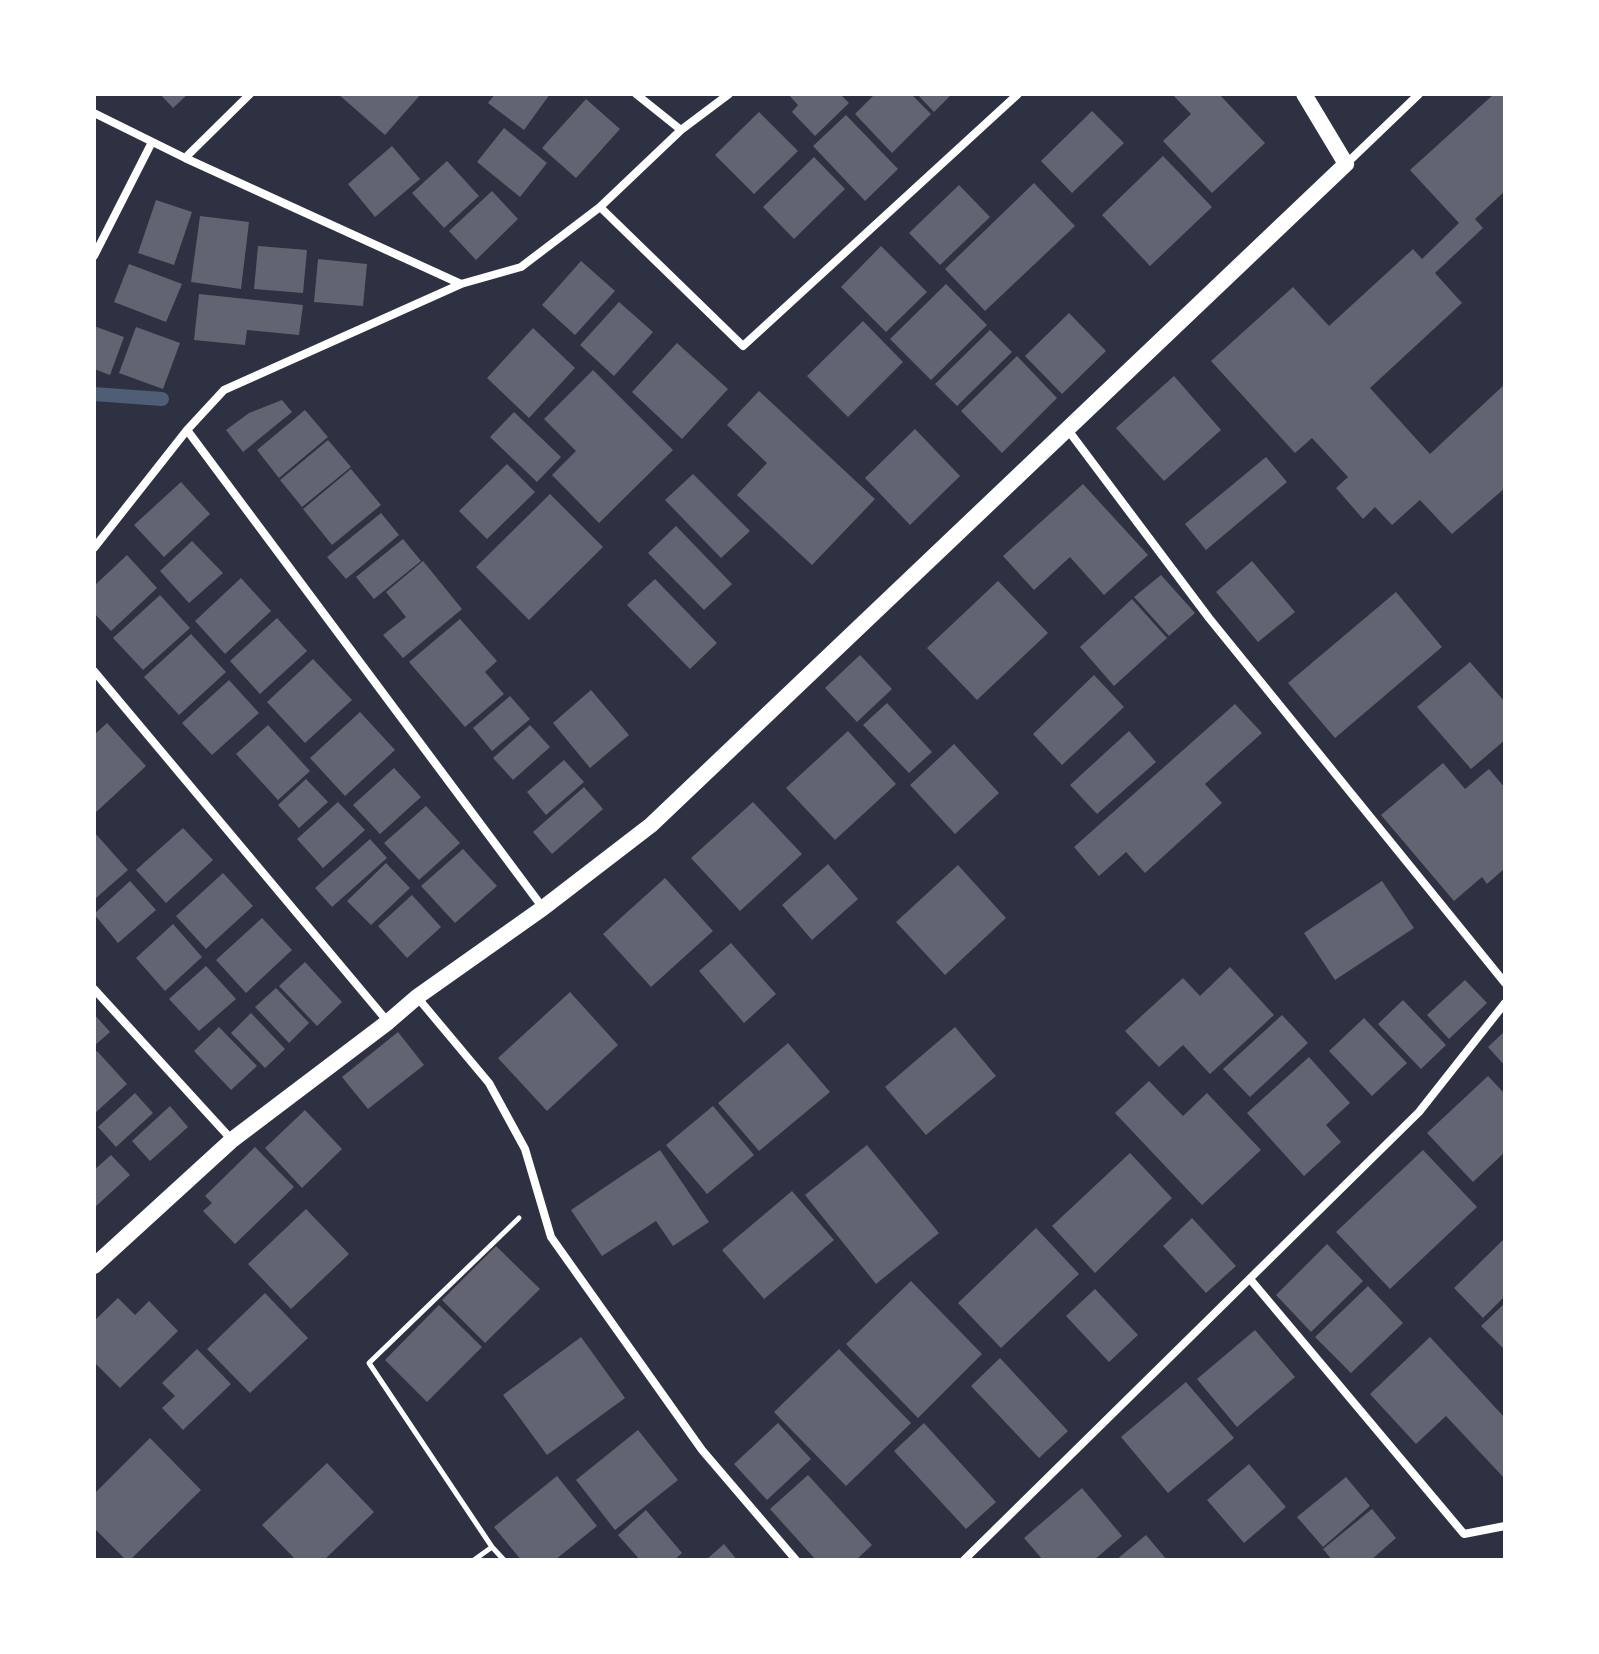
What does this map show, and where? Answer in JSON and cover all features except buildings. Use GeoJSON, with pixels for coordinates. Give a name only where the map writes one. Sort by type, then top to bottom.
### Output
{"type":"FeatureCollection","features":[{"type":"Feature","properties":{"kind":"main road"},"geometry":{"type":"LineString","coordinates":[[94,1266],[232,1140],[417,997],[543,908],[651,825],[1346,164],[1304,94]]}},
{"type":"Feature","properties":{"kind":"street"},"geometry":{"type":"LineString","coordinates":[[185,158],[250,94]]}},
{"type":"Feature","properties":{"kind":"street"},"geometry":{"type":"LineString","coordinates":[[636,94],[681,130]]}},
{"type":"Feature","properties":{"kind":"street"},"geometry":{"type":"LineString","coordinates":[[94,548],[187,430],[224,390],[461,284],[521,267],[600,207],[681,130],[729,94]]}},
{"type":"Feature","properties":{"kind":"street"},"geometry":{"type":"LineString","coordinates":[[600,207],[743,346],[1018,94]]}},
{"type":"Feature","properties":{"kind":"street"},"geometry":{"type":"LineString","coordinates":[[1346,164],[1419,94]]}},
{"type":"Feature","properties":{"kind":"street"},"geometry":{"type":"LineString","coordinates":[[94,113],[461,284]]}},
{"type":"Feature","properties":{"kind":"street"},"geometry":{"type":"LineString","coordinates":[[94,256],[152,142]]}},
{"type":"Feature","properties":{"kind":"street"},"geometry":{"type":"LineString","coordinates":[[187,430],[543,908]]}},
{"type":"Feature","properties":{"kind":"street"},"geometry":{"type":"LineString","coordinates":[[1068,430],[1209,618],[1505,983]]}},
{"type":"Feature","properties":{"kind":"street"},"geometry":{"type":"LineString","coordinates":[[94,671],[388,1022]]}},
{"type":"Feature","properties":{"kind":"street"},"geometry":{"type":"LineString","coordinates":[[94,989],[232,1140]]}},
{"type":"Feature","properties":{"kind":"street"},"geometry":{"type":"LineString","coordinates":[[417,997],[489,1083],[525,1149],[551,1237],[693,1438],[796,1560]]}},
{"type":"Feature","properties":{"kind":"street"},"geometry":{"type":"LineString","coordinates":[[964,1560],[1419,1112],[1505,1003]]}},
{"type":"Feature","properties":{"kind":"street"},"geometry":{"type":"LineString","coordinates":[[1250,1279],[1464,1534],[1505,1526]]}},
{"type":"Feature","properties":{"kind":"path"},"geometry":{"type":"LineString","coordinates":[[504,1560],[492,1547],[369,1363],[540,1198]]}},
{"type":"Feature","properties":{"kind":"path"},"geometry":{"type":"LineString","coordinates":[[474,1560],[492,1547]]}},
{"type":"Feature","properties":{"kind":"waterway"},"geometry":{"type":"LineString","coordinates":[[94,394],[162,399]]}}]}
